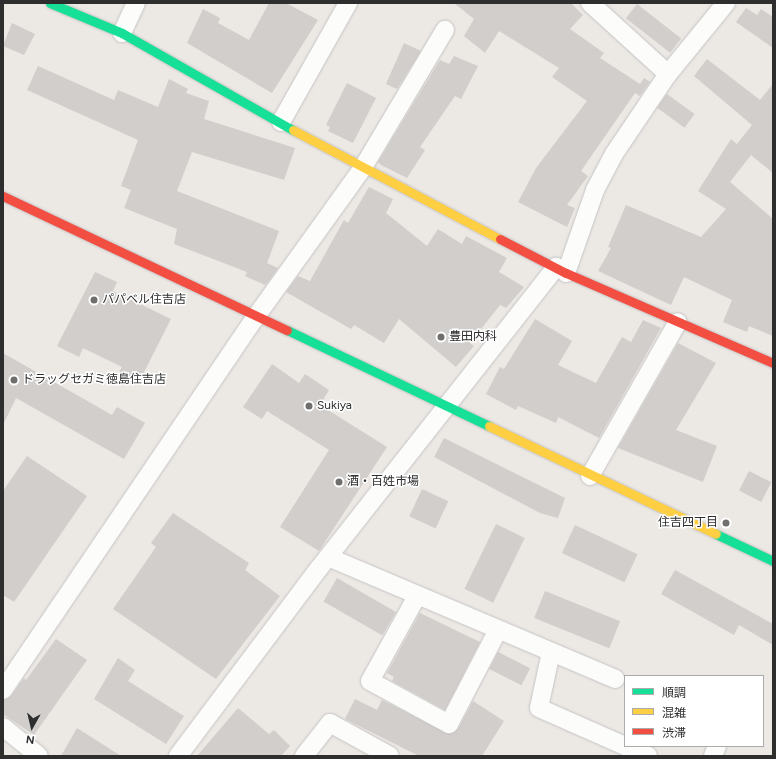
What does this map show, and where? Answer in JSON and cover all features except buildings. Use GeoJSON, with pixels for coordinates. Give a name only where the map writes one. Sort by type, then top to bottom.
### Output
{"type":"FeatureCollection","features":[{"type":"Feature","properties":{"kind":"street"},"geometry":{"type":"LineString","coordinates":[[50,3],[122,33],[362,169],[561,270],[773,363]]}},
{"type":"Feature","properties":{"kind":"street"},"geometry":{"type":"LineString","coordinates":[[122,33],[136,3]]}},
{"type":"Feature","properties":{"kind":"street"},"geometry":{"type":"LineString","coordinates":[[281,122],[348,3]]}},
{"type":"Feature","properties":{"kind":"street"},"geometry":{"type":"LineString","coordinates":[[590,3],[668,74]]}},
{"type":"Feature","properties":{"kind":"street"},"geometry":{"type":"LineString","coordinates":[[178,756],[328,557],[561,270],[595,190],[614,154],[668,74],[726,3]]}},
{"type":"Feature","properties":{"kind":"street"},"geometry":{"type":"LineString","coordinates":[[3,690],[255,318],[362,169],[445,30]]}},
{"type":"Feature","properties":{"kind":"street"},"geometry":{"type":"LineString","coordinates":[[3,196],[255,318],[773,561]]}},
{"type":"Feature","properties":{"kind":"street"},"geometry":{"type":"LineString","coordinates":[[590,476],[678,322]]}},
{"type":"Feature","properties":{"kind":"street"},"geometry":{"type":"LineString","coordinates":[[328,557],[416,596],[615,678]]}},
{"type":"Feature","properties":{"kind":"street"},"geometry":{"type":"LineString","coordinates":[[416,596],[370,681],[449,724],[498,630]]}},
{"type":"Feature","properties":{"kind":"street"},"geometry":{"type":"LineString","coordinates":[[551,652],[539,708],[624,746]]}},
{"type":"Feature","properties":{"kind":"street"},"geometry":{"type":"LineString","coordinates":[[304,756],[330,723],[390,756]]}},
{"type":"Feature","properties":{"kind":"street"},"geometry":{"type":"LineString","coordinates":[[3,727],[39,756]]}},
{"type":"Feature","properties":{"kind":"street"},"geometry":{"type":"LineString","coordinates":[[627,747],[648,756]]}},
{"type":"Feature","properties":{"kind":"traffic: fast"},"geometry":{"type":"LineString","coordinates":[[50,3],[122,33],[293,130]]}},
{"type":"Feature","properties":{"kind":"traffic: fast"},"geometry":{"type":"LineString","coordinates":[[287,330],[489,426]]}},
{"type":"Feature","properties":{"kind":"traffic: fast"},"geometry":{"type":"LineString","coordinates":[[716,534],[773,561]]}},
{"type":"Feature","properties":{"kind":"traffic: slow"},"geometry":{"type":"LineString","coordinates":[[293,130],[500,239]]}},
{"type":"Feature","properties":{"kind":"traffic: slow"},"geometry":{"type":"LineString","coordinates":[[489,426],[716,534]]}},
{"type":"Feature","properties":{"kind":"traffic: jam"},"geometry":{"type":"LineString","coordinates":[[3,196],[287,330]]}},
{"type":"Feature","properties":{"kind":"traffic: jam"},"geometry":{"type":"LineString","coordinates":[[500,239],[566,273],[773,363]]}},
{"type":"Feature","properties":{"kind":"place","name":"パパベル住吉店"},"geometry":{"type":"Point","coordinates":[94,300]}},
{"type":"Feature","properties":{"kind":"place","name":"豊田内科"},"geometry":{"type":"Point","coordinates":[441,337]}},
{"type":"Feature","properties":{"kind":"place","name":"ドラッグセガミ徳島住吉店"},"geometry":{"type":"Point","coordinates":[14,380]}},
{"type":"Feature","properties":{"kind":"place","name":"Sukiya"},"geometry":{"type":"Point","coordinates":[309,406]}},
{"type":"Feature","properties":{"kind":"place","name":"酒・百姓市場"},"geometry":{"type":"Point","coordinates":[339,482]}},
{"type":"Feature","properties":{"kind":"place","name":"住吉四丁目"},"geometry":{"type":"Point","coordinates":[726,523]}}]}
